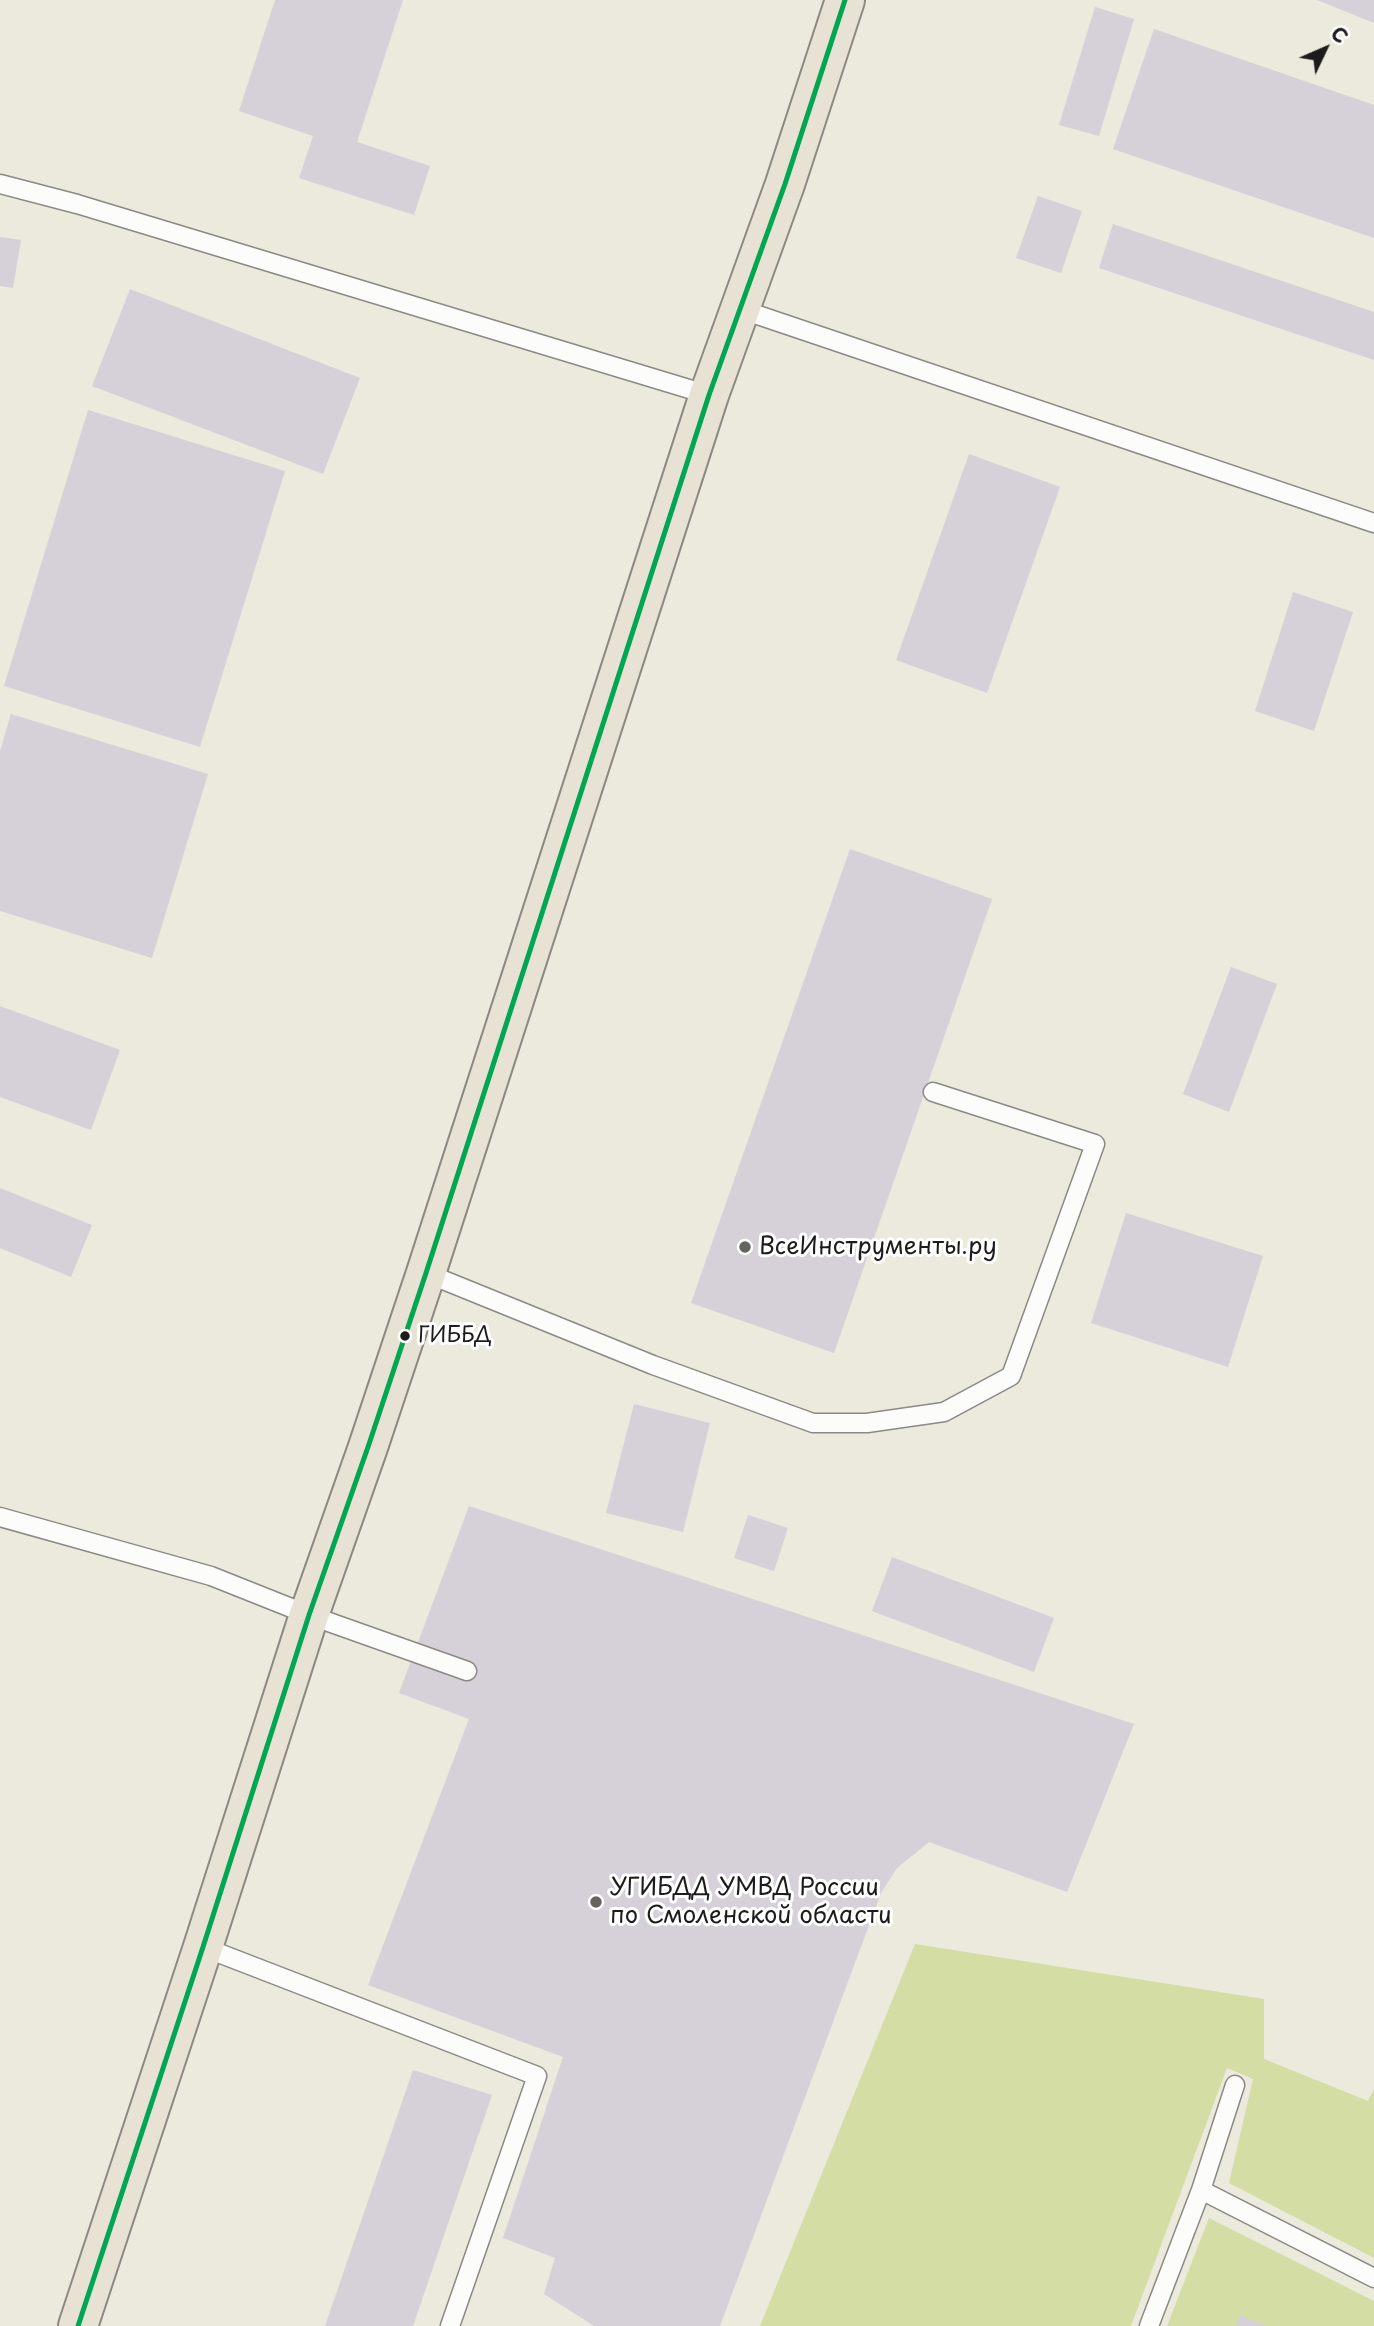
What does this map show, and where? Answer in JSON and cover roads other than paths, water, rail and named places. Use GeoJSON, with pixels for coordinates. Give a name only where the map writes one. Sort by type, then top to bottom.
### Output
{"type":"FeatureCollection","features":[{"type":"Feature","properties":{"kind":"main road"},"geometry":{"type":"LineString","coordinates":[[78,2326],[204,1947],[309,1615],[426,1273],[709,395],[785,184],[845,0]]}},
{"type":"Feature","properties":{"kind":"lane"},"geometry":{"type":"LineString","coordinates":[[0,184],[76,204],[709,395]]}},
{"type":"Feature","properties":{"kind":"lane"},"geometry":{"type":"LineString","coordinates":[[740,309],[1374,523]]}},
{"type":"Feature","properties":{"kind":"lane"},"geometry":{"type":"LineString","coordinates":[[426,1273],[653,1365],[813,1423],[867,1423],[944,1412],[1011,1376],[1095,1144],[933,1092]]}},
{"type":"Feature","properties":{"kind":"lane"},"geometry":{"type":"LineString","coordinates":[[0,1517],[211,1576],[309,1615],[467,1671]]}},
{"type":"Feature","properties":{"kind":"lane"},"geometry":{"type":"LineString","coordinates":[[204,1947],[537,2076],[450,2326]]}},
{"type":"Feature","properties":{"kind":"lane"},"geometry":{"type":"LineString","coordinates":[[1149,2326],[1236,2085]]}},
{"type":"Feature","properties":{"kind":"lane"},"geometry":{"type":"LineString","coordinates":[[1200,2190],[1374,2278]]}},
{"type":"Feature","properties":{"kind":"place","name":"ВсеИнструменты.ру"},"geometry":{"type":"Point","coordinates":[745,1247]}},
{"type":"Feature","properties":{"kind":"place","name":"ГИББД"},"geometry":{"type":"Point","coordinates":[405,1336]}},
{"type":"Feature","properties":{"kind":"place","name":"УГИБДД УМВД России по Смоленской области"},"geometry":{"type":"Point","coordinates":[596,1902]}}]}
